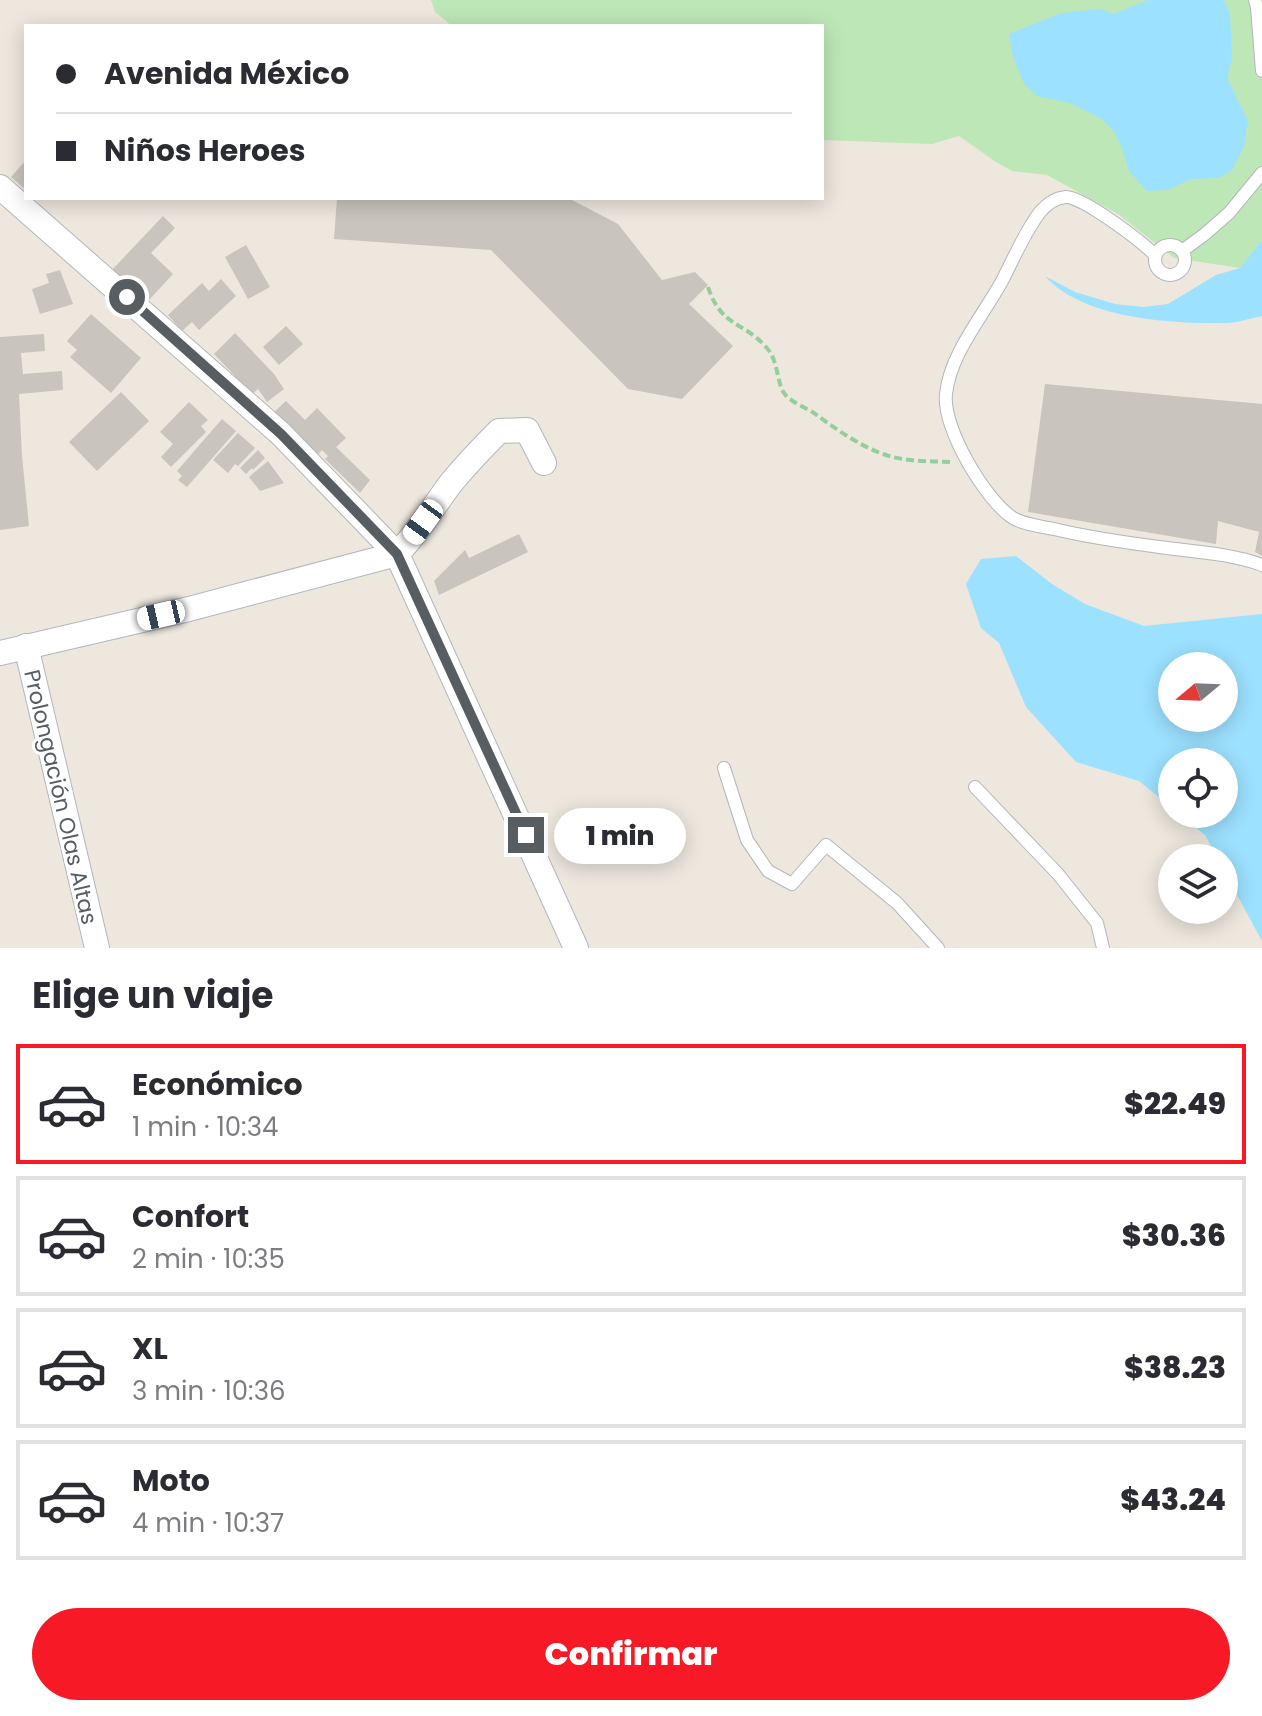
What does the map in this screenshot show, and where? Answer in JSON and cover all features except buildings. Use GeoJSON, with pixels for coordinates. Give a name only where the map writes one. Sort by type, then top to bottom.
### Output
{"type":"FeatureCollection","features":[{"type":"Feature","properties":{"kind":"street"},"geometry":{"type":"LineString","coordinates":[[3,192],[83,257],[281,434],[397,554],[576,948]]}},
{"type":"Feature","properties":{"kind":"street"},"geometry":{"type":"LineString","coordinates":[[0,653],[189,609],[397,554],[460,473],[499,431],[527,430],[544,463]]}},
{"type":"Feature","properties":{"kind":"street","name":"Prolongación Olas Altas"},"geometry":{"type":"LineString","coordinates":[[26,646],[97,948]]}},
{"type":"Feature","properties":{"kind":"lane"},"geometry":{"type":"LineString","coordinates":[[1255,0],[1262,71]]}},
{"type":"Feature","properties":{"kind":"lane"},"geometry":{"type":"LineString","coordinates":[[1182,251],[1229,213],[1262,173]]}},
{"type":"Feature","properties":{"kind":"lane"},"geometry":{"type":"LineString","coordinates":[[1155,255],[1084,202],[1067,196],[1052,201],[1026,233],[953,365],[945,396],[950,422],[969,463],[992,501],[1015,520],[1102,540],[1222,556],[1262,565]]}},
{"type":"Feature","properties":{"kind":"lane"},"geometry":{"type":"LineString","coordinates":[[1171,245],[1182,251],[1185,266],[1179,274],[1169,276],[1160,272],[1155,264],[1155,255],[1162,247],[1171,245]]}},
{"type":"Feature","properties":{"kind":"lane"},"geometry":{"type":"LineString","coordinates":[[724,768],[747,840],[768,871],[792,884],[826,845],[897,903],[938,948]]}},
{"type":"Feature","properties":{"kind":"lane"},"geometry":{"type":"LineString","coordinates":[[975,787],[1078,899],[1097,923],[1103,948]]}},
{"type":"Feature","properties":{"kind":"path"},"geometry":{"type":"LineString","coordinates":[[708,287],[721,314],[764,343],[771,353],[786,396],[841,433],[883,454],[910,460],[969,463]]}},
{"type":"Feature","properties":{"kind":"green space"},"geometry":{"type":"Polygon","coordinates":[[[431,0],[1262,0],[1262,240],[1240,268],[1174,258],[1118,214],[1047,175],[1012,171],[959,136],[932,144],[824,140],[824,24],[450,24],[435,12],[431,0]]]}},
{"type":"Feature","properties":{"kind":"water"},"geometry":{"type":"Polygon","coordinates":[[[1148,0],[1224,0],[1230,14],[1232,59],[1227,78],[1248,121],[1244,146],[1232,170],[1219,178],[1191,179],[1167,190],[1147,191],[1129,171],[1115,133],[1102,119],[1070,103],[1037,96],[1024,84],[1013,57],[1009,34],[1061,13],[1102,9],[1113,14],[1148,0]]]}},
{"type":"Feature","properties":{"kind":"water"},"geometry":{"type":"Polygon","coordinates":[[[1262,240],[1262,316],[1235,322],[1155,320],[1105,310],[1082,302],[1045,276],[1075,292],[1115,304],[1144,307],[1168,304],[1216,275],[1240,268],[1262,240]]]}},
{"type":"Feature","properties":{"kind":"water"},"geometry":{"type":"Polygon","coordinates":[[[1016,556],[1052,584],[1085,604],[1144,626],[1262,614],[1262,941],[1238,897],[1238,844],[1210,844],[1196,828],[1238,828],[1238,748],[1158,748],[1158,797],[1139,781],[1076,762],[1026,707],[999,643],[981,628],[966,584],[981,559],[1016,556]]]}},
{"type":"Feature","properties":{"kind":"route"},"geometry":{"type":"LineString","coordinates":[[127,297],[281,434],[397,554],[526,835]]}}]}
